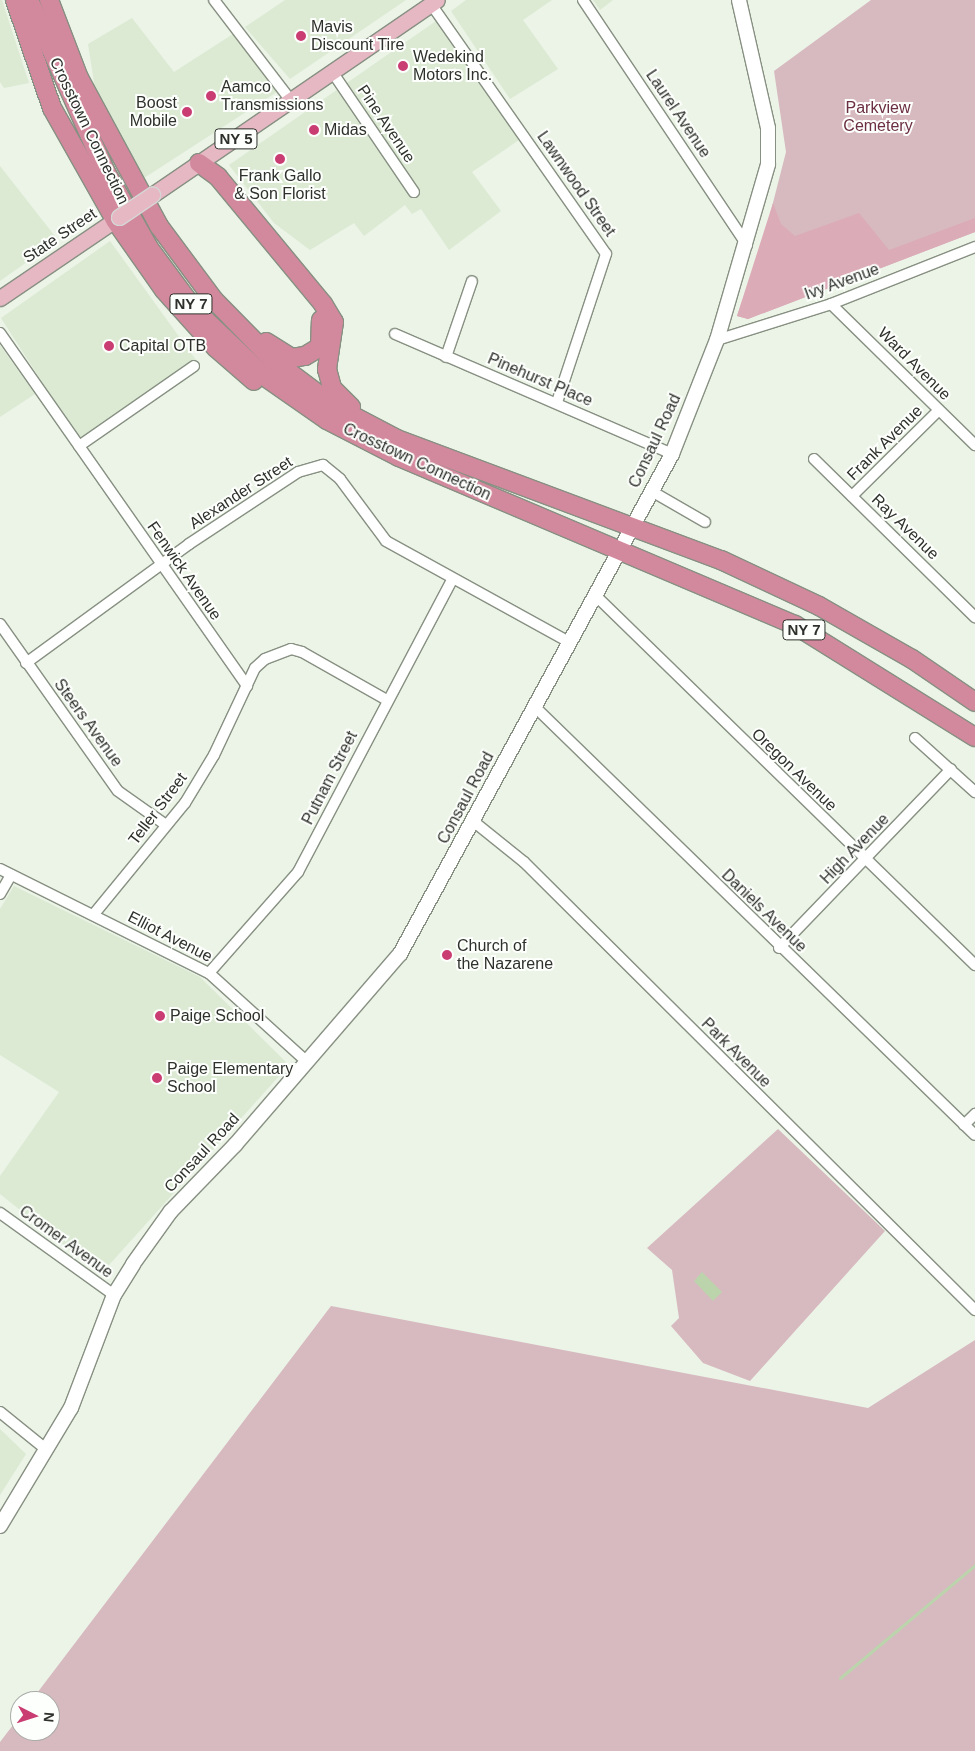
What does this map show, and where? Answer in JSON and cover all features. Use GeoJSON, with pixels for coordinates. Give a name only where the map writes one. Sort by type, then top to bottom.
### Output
{"type":"FeatureCollection","features":[{"type":"Feature","properties":{"kind":"highway"},"geometry":{"type":"LineString","coordinates":[[15,0],[52,108],[117,218],[164,290],[216,348],[252,380],[332,432],[399,457]]}},
{"type":"Feature","properties":{"kind":"highway","name":"Crosstown Connection"},"geometry":{"type":"LineString","coordinates":[[29,0],[107,174],[149,248],[194,309],[264,376],[327,420],[399,457],[620,547],[794,625],[975,737]]}},
{"type":"Feature","properties":{"kind":"highway","name":"Crosstown Connection"},"geometry":{"type":"LineString","coordinates":[[49,0],[79,78],[119,158],[176,249],[238,325],[274,361],[334,406],[397,439],[721,560],[819,606],[912,658],[975,702]]}},
{"type":"Feature","properties":{"kind":"highway"},"geometry":{"type":"LineString","coordinates":[[199,163],[209,184],[316,307],[324,336],[313,353],[292,358],[238,325]]}},
{"type":"Feature","properties":{"kind":"highway"},"geometry":{"type":"LineString","coordinates":[[199,163],[218,177],[323,304],[334,322],[327,369],[332,388],[397,439]]}},
{"type":"Feature","properties":{"kind":"main road","name":"State Street"},"geometry":{"type":"LineString","coordinates":[[0,298],[292,102],[434,2]]}},
{"type":"Feature","properties":{"kind":"street"},"geometry":{"type":"LineString","coordinates":[[214,0],[292,102]]}},
{"type":"Feature","properties":{"kind":"street","name":"Laurel Avenue"},"geometry":{"type":"LineString","coordinates":[[583,0],[747,246]]}},
{"type":"Feature","properties":{"kind":"street","name":"Consaul Road"},"geometry":{"type":"LineString","coordinates":[[0,1526],[71,1408],[114,1295],[171,1211],[400,954],[473,822],[594,594],[653,492],[672,454],[718,340],[747,246],[768,164],[768,128],[739,0]]}},
{"type":"Feature","properties":{"kind":"street","name":"Lawnwood Street"},"geometry":{"type":"LineString","coordinates":[[434,2],[606,254],[557,402]]}},
{"type":"Feature","properties":{"kind":"street","name":"Pine Avenue"},"geometry":{"type":"LineString","coordinates":[[333,72],[414,192]]}},
{"type":"Feature","properties":{"kind":"street","name":"Ivy Avenue"},"geometry":{"type":"LineString","coordinates":[[718,340],[832,304],[975,247]]}},
{"type":"Feature","properties":{"kind":"street"},"geometry":{"type":"LineString","coordinates":[[446,357],[472,281]]}},
{"type":"Feature","properties":{"kind":"street","name":"Ward Avenue"},"geometry":{"type":"LineString","coordinates":[[832,304],[975,445]]}},
{"type":"Feature","properties":{"kind":"street","name":"Fenwick Avenue"},"geometry":{"type":"LineString","coordinates":[[0,333],[160,565],[247,686]]}},
{"type":"Feature","properties":{"kind":"street","name":"Pinehurst Place"},"geometry":{"type":"LineString","coordinates":[[395,334],[557,402],[672,454]]}},
{"type":"Feature","properties":{"kind":"street"},"geometry":{"type":"LineString","coordinates":[[79,446],[194,366]]}},
{"type":"Feature","properties":{"kind":"street","name":"Frank Avenue"},"geometry":{"type":"LineString","coordinates":[[852,496],[939,410]]}},
{"type":"Feature","properties":{"kind":"street","name":"Ray Avenue"},"geometry":{"type":"LineString","coordinates":[[814,459],[975,617]]}},
{"type":"Feature","properties":{"kind":"street","name":"Alexander Street"},"geometry":{"type":"LineString","coordinates":[[26,662],[160,565],[298,472],[322,465],[340,479],[386,541],[452,580],[568,642]]}},
{"type":"Feature","properties":{"kind":"street"},"geometry":{"type":"LineString","coordinates":[[653,492],[705,522]]}},
{"type":"Feature","properties":{"kind":"street","name":"Putnam Street"},"geometry":{"type":"LineString","coordinates":[[209,973],[298,872],[387,700],[452,580]]}},
{"type":"Feature","properties":{"kind":"street","name":"Oregon Avenue"},"geometry":{"type":"LineString","coordinates":[[594,594],[866,861],[975,965]]}},
{"type":"Feature","properties":{"kind":"street","name":"Steers Avenue"},"geometry":{"type":"LineString","coordinates":[[0,624],[118,791],[166,824]]}},
{"type":"Feature","properties":{"kind":"street"},"geometry":{"type":"LineString","coordinates":[[247,686],[265,659],[291,649],[387,700]]}},
{"type":"Feature","properties":{"kind":"street","name":"Teller Street"},"geometry":{"type":"LineString","coordinates":[[94,914],[166,824],[214,755],[247,686]]}},
{"type":"Feature","properties":{"kind":"street","name":"Daniels Avenue"},"geometry":{"type":"LineString","coordinates":[[534,706],[779,948],[975,1135]]}},
{"type":"Feature","properties":{"kind":"street"},"geometry":{"type":"LineString","coordinates":[[915,738],[975,792]]}},
{"type":"Feature","properties":{"kind":"street","name":"High Avenue"},"geometry":{"type":"LineString","coordinates":[[779,948],[866,861],[950,769]]}},
{"type":"Feature","properties":{"kind":"street","name":"Park Avenue"},"geometry":{"type":"LineString","coordinates":[[473,822],[524,862],[975,1310]]}},
{"type":"Feature","properties":{"kind":"street","name":"Elliot Avenue"},"geometry":{"type":"LineString","coordinates":[[0,869],[94,914],[209,973],[306,1061]]}},
{"type":"Feature","properties":{"kind":"street"},"geometry":{"type":"LineString","coordinates":[[0,894],[11,875]]}},
{"type":"Feature","properties":{"kind":"street"},"geometry":{"type":"LineString","coordinates":[[964,1125],[975,1114]]}},
{"type":"Feature","properties":{"kind":"street","name":"Cromer Avenue"},"geometry":{"type":"LineString","coordinates":[[0,1213],[114,1295]]}},
{"type":"Feature","properties":{"kind":"street"},"geometry":{"type":"LineString","coordinates":[[0,1412],[47,1450]]}},
{"type":"Feature","properties":{"kind":"shaded area"},"geometry":{"type":"Polygon","coordinates":[[[0,0],[2,0],[29,83],[4,88],[0,82],[0,0]]]}},
{"type":"Feature","properties":{"kind":"shaded area"},"geometry":{"type":"Polygon","coordinates":[[[285,0],[406,0],[290,79],[245,27],[285,0]]]}},
{"type":"Feature","properties":{"kind":"shaded area"},"geometry":{"type":"Polygon","coordinates":[[[466,0],[552,0],[523,20],[558,69],[510,99],[451,11],[466,0]]]}},
{"type":"Feature","properties":{"kind":"shaded area"},"geometry":{"type":"Polygon","coordinates":[[[593,0],[613,0],[600,10],[593,0]]]}},
{"type":"Feature","properties":{"kind":"shaded area"},"geometry":{"type":"Polygon","coordinates":[[[132,18],[174,72],[233,34],[277,92],[141,180],[96,95],[88,44],[132,18]]]}},
{"type":"Feature","properties":{"kind":"shaded area"},"geometry":{"type":"Polygon","coordinates":[[[436,21],[519,140],[472,172],[501,211],[449,250],[421,209],[412,214],[405,205],[364,236],[354,223],[310,250],[274,223],[229,165],[436,21]]]}},
{"type":"Feature","properties":{"kind":"shaded area"},"geometry":{"type":"Polygon","coordinates":[[[0,166],[58,240],[0,281],[0,166]]]}},
{"type":"Feature","properties":{"kind":"shaded area"},"geometry":{"type":"Polygon","coordinates":[[[773,203],[781,224],[795,236],[859,213],[889,250],[975,218],[975,232],[748,319],[737,316],[773,203]]]}},
{"type":"Feature","properties":{"kind":"shaded area"},"geometry":{"type":"Polygon","coordinates":[[[110,241],[196,360],[79,440],[1,318],[110,241]]]}},
{"type":"Feature","properties":{"kind":"shaded area"},"geometry":{"type":"Polygon","coordinates":[[[0,345],[35,394],[0,417],[0,345]]]}},
{"type":"Feature","properties":{"kind":"shaded area","name":"Paige Elementary School"},"geometry":{"type":"Polygon","coordinates":[[[14,886],[200,977],[289,1065],[109,1265],[88,1264],[0,1194],[0,1176],[59,1092],[0,1055],[0,909],[14,886]]]}},
{"type":"Feature","properties":{"kind":"shaded area"},"geometry":{"type":"Polygon","coordinates":[[[702,1272],[722,1292],[713,1301],[694,1281],[702,1272]]]}},
{"type":"Feature","properties":{"kind":"shaded area"},"geometry":{"type":"Polygon","coordinates":[[[0,1429],[26,1454],[0,1495],[0,1429]]]}},
{"type":"Feature","properties":{"kind":"green space","name":"Parkview Cemetery"},"geometry":{"type":"Polygon","coordinates":[[[871,0],[975,0],[975,232],[748,319],[737,316],[766,230],[786,152],[774,71],[871,0]]]}},
{"type":"Feature","properties":{"kind":"green space"},"geometry":{"type":"Polygon","coordinates":[[[778,1129],[885,1231],[750,1381],[703,1363],[671,1326],[679,1318],[672,1270],[647,1248],[778,1129]]]}},
{"type":"Feature","properties":{"kind":"green space"},"geometry":{"type":"Polygon","coordinates":[[[331,1306],[868,1408],[975,1340],[975,1751],[0,1751],[0,1742],[10,1729],[10,1741],[60,1741],[60,1691],[39,1691],[331,1306]]]}},
{"type":"Feature","properties":{"kind":"waterway"},"geometry":{"type":"LineString","coordinates":[[840,1678],[975,1565]]}},
{"type":"Feature","properties":{"kind":"place","name":"Mavis Discount Tire"},"geometry":{"type":"Point","coordinates":[301,36]}},
{"type":"Feature","properties":{"kind":"place","name":"Wedekind Motors Inc."},"geometry":{"type":"Point","coordinates":[403,66]}},
{"type":"Feature","properties":{"kind":"place","name":"Aamco Transmissions"},"geometry":{"type":"Point","coordinates":[211,96]}},
{"type":"Feature","properties":{"kind":"place","name":"Boost Mobile"},"geometry":{"type":"Point","coordinates":[187,112]}},
{"type":"Feature","properties":{"kind":"place","name":"Midas"},"geometry":{"type":"Point","coordinates":[314,130]}},
{"type":"Feature","properties":{"kind":"place","name":"Frank Gallo & Son Florist"},"geometry":{"type":"Point","coordinates":[280,159]}},
{"type":"Feature","properties":{"kind":"place","name":"Capital OTB"},"geometry":{"type":"Point","coordinates":[109,346]}},
{"type":"Feature","properties":{"kind":"place","name":"Church of the Nazarene"},"geometry":{"type":"Point","coordinates":[447,955]}},
{"type":"Feature","properties":{"kind":"place","name":"Paige School"},"geometry":{"type":"Point","coordinates":[160,1016]}},
{"type":"Feature","properties":{"kind":"place","name":"Paige Elementary School"},"geometry":{"type":"Point","coordinates":[157,1078]}}]}
